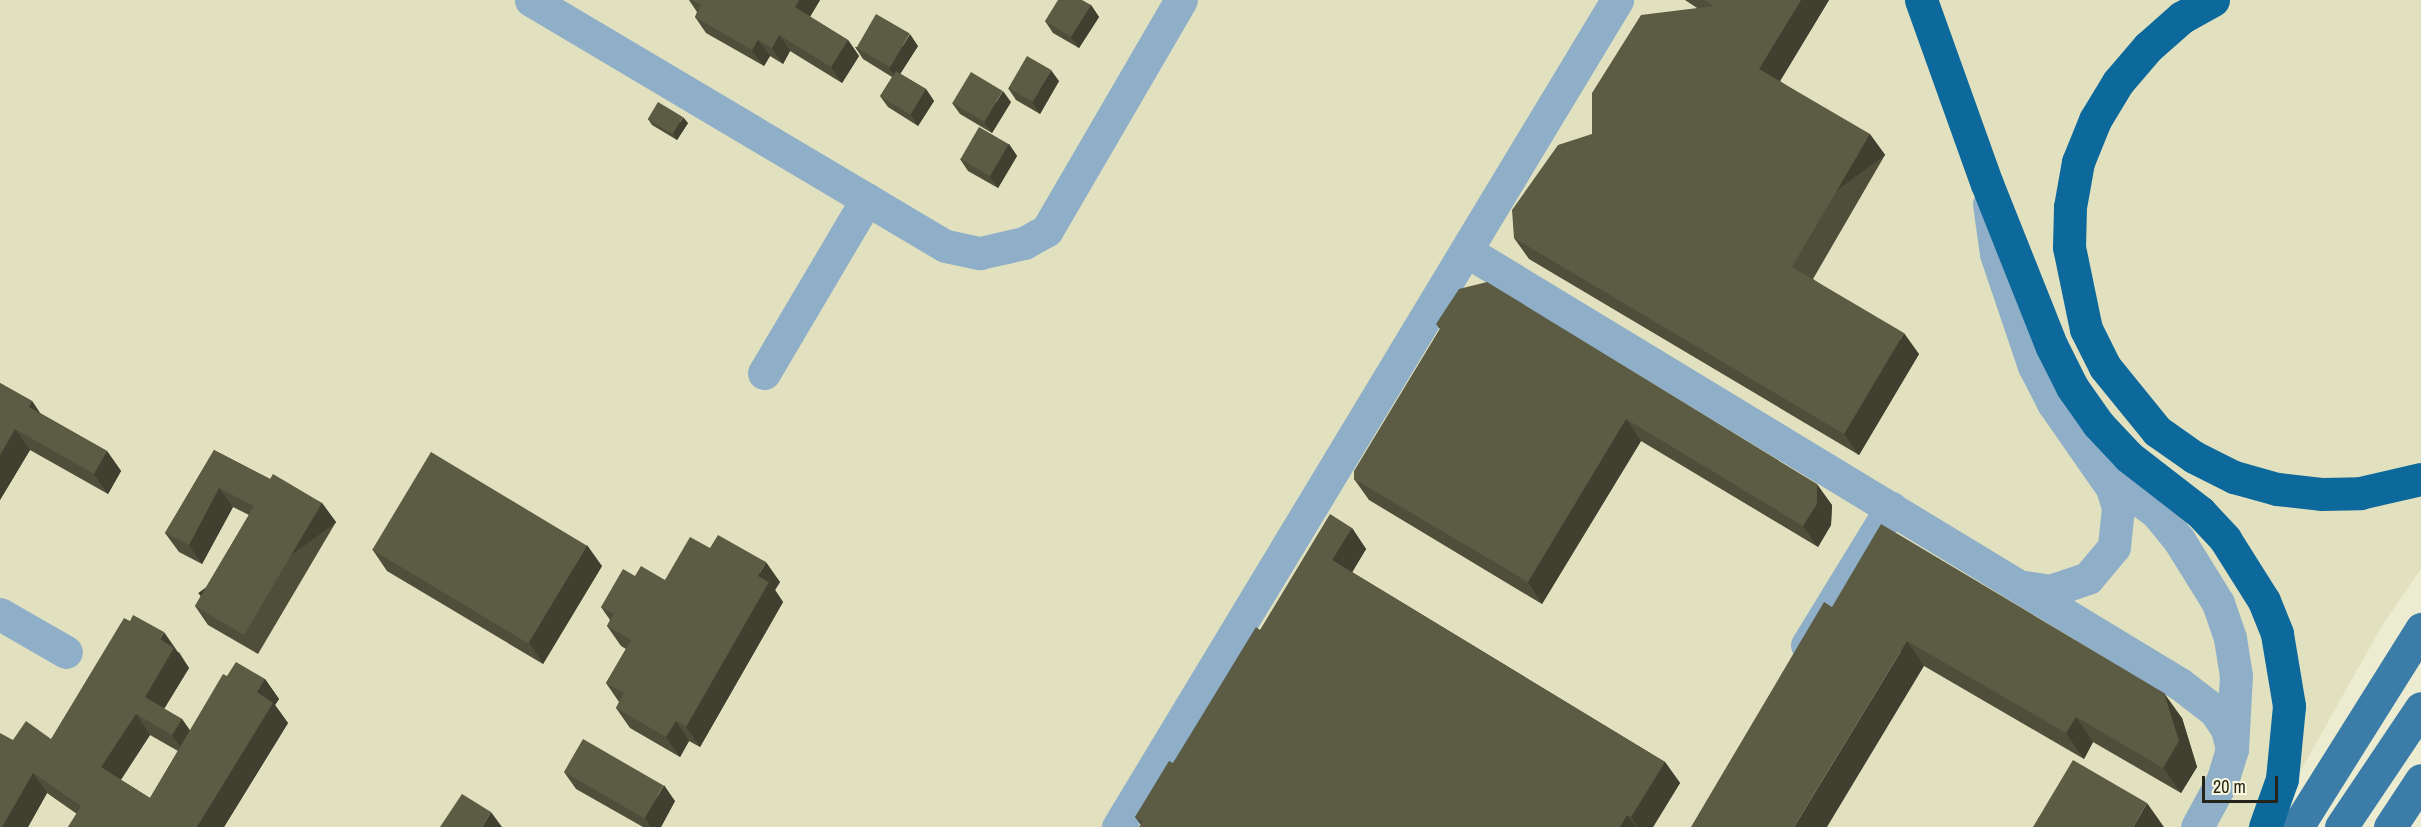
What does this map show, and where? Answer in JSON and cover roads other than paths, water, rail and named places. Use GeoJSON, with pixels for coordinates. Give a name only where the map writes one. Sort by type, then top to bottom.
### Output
{"type":"FeatureCollection","features":[{"type":"Feature","properties":{"kind":"highway"},"geometry":{"type":"LineString","coordinates":[[1921,0],[1987,184],[2052,347],[2072,387],[2098,424],[2128,457],[2200,513],[2225,539],[2264,601],[2279,643],[2289,706],[2282,779],[2265,827]]}},
{"type":"Feature","properties":{"kind":"highway"},"geometry":{"type":"LineString","coordinates":[[2213,0],[2182,17],[2148,47],[2118,82],[2095,120],[2078,162],[2070,207],[2069,247],[2086,329],[2104,367],[2157,431],[2194,457],[2234,477],[2277,489],[2321,494],[2360,493],[2421,479]]}},
{"type":"Feature","properties":{"kind":"main road"},"geometry":{"type":"LineString","coordinates":[[2297,827],[2421,629]]}},
{"type":"Feature","properties":{"kind":"main road"},"geometry":{"type":"LineString","coordinates":[[2341,827],[2421,708]]}},
{"type":"Feature","properties":{"kind":"main road"},"geometry":{"type":"LineString","coordinates":[[2390,827],[2421,780]]}},
{"type":"Feature","properties":{"kind":"street"},"geometry":{"type":"LineString","coordinates":[[531,0],[956,251],[980,253],[1037,238],[1055,218],[1181,0]]}},
{"type":"Feature","properties":{"kind":"street"},"geometry":{"type":"LineString","coordinates":[[1118,827],[1468,252],[1617,0]]}},
{"type":"Feature","properties":{"kind":"street"},"geometry":{"type":"LineString","coordinates":[[1987,184],[1996,254],[2031,356],[2053,403],[2102,471],[2118,508],[2119,528],[2114,547],[2103,565],[2079,583],[2050,591],[2012,581]]}},
{"type":"Feature","properties":{"kind":"street"},"geometry":{"type":"LineString","coordinates":[[764,373],[867,200]]}},
{"type":"Feature","properties":{"kind":"street"},"geometry":{"type":"LineString","coordinates":[[1468,252],[2199,696],[2228,729],[2232,749]]}},
{"type":"Feature","properties":{"kind":"street"},"geometry":{"type":"LineString","coordinates":[[2102,471],[2157,513],[2201,570],[2218,603],[2236,675],[2232,749],[2222,781],[2197,827]]}},
{"type":"Feature","properties":{"kind":"street"},"geometry":{"type":"LineString","coordinates":[[1792,669],[1891,508]]}},
{"type":"Feature","properties":{"kind":"street"},"geometry":{"type":"LineString","coordinates":[[0,614],[66,652]]}}]}
